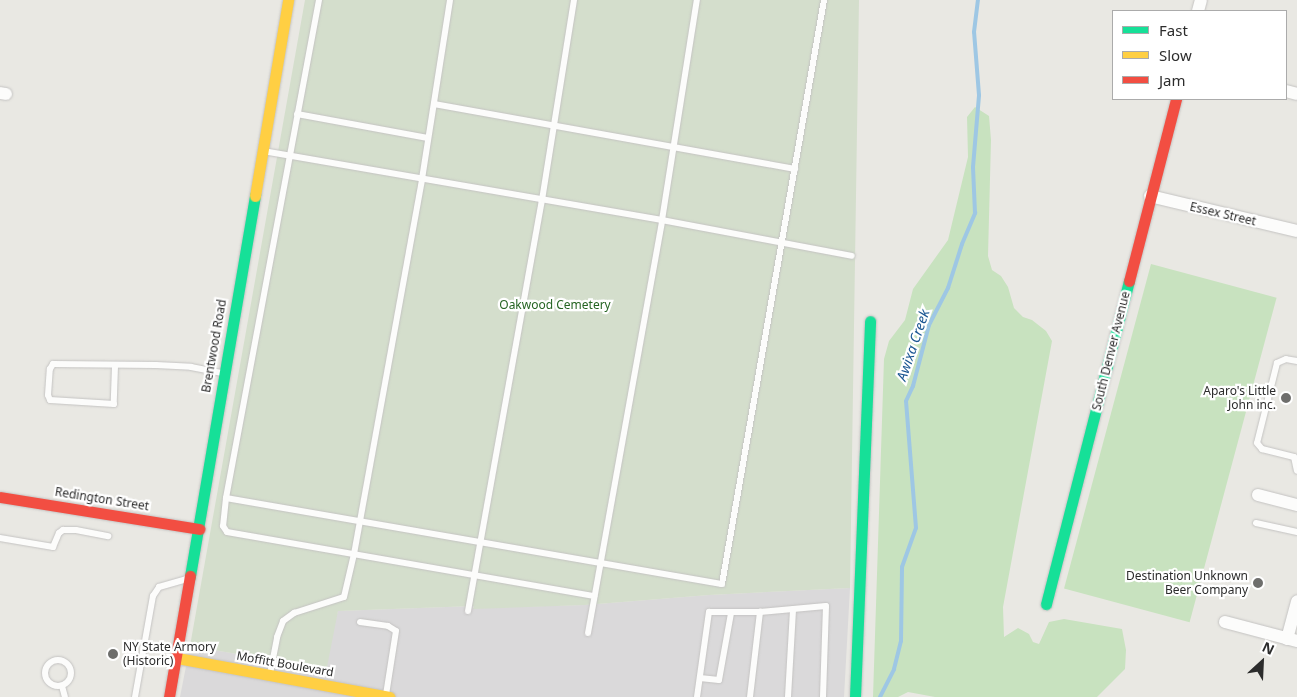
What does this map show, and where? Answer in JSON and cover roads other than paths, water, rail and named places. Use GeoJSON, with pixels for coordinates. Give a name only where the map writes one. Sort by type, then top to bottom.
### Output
{"type":"FeatureCollection","features":[{"type":"Feature","properties":{"kind":"street","name":"Brentwood Road"},"geometry":{"type":"LineString","coordinates":[[169,697],[191,578],[223,373],[288,0]]}},
{"type":"Feature","properties":{"kind":"street","name":"South Denver Avenue"},"geometry":{"type":"LineString","coordinates":[[1046,604],[1176,100]]}},
{"type":"Feature","properties":{"kind":"street","name":"Essex Street"},"geometry":{"type":"LineString","coordinates":[[1150,196],[1297,231]]}},
{"type":"Feature","properties":{"kind":"street"},"geometry":{"type":"LineString","coordinates":[[855,697],[870,322]]}},
{"type":"Feature","properties":{"kind":"street"},"geometry":{"type":"LineString","coordinates":[[1258,495],[1297,505]]}},
{"type":"Feature","properties":{"kind":"street","name":"Redington Street"},"geometry":{"type":"LineString","coordinates":[[0,497],[199,529]]}},
{"type":"Feature","properties":{"kind":"street"},"geometry":{"type":"LineString","coordinates":[[1225,622],[1292,640],[1297,601]]}},
{"type":"Feature","properties":{"kind":"street","name":"Moffitt Boulevard"},"geometry":{"type":"LineString","coordinates":[[177,658],[384,697]]}},
{"type":"Feature","properties":{"kind":"lane"},"geometry":{"type":"LineString","coordinates":[[319,0],[222,521],[227,532],[594,596]]}},
{"type":"Feature","properties":{"kind":"lane"},"geometry":{"type":"LineString","coordinates":[[270,675],[277,637],[283,622],[294,613],[344,597],[354,554],[422,179],[450,0]]}},
{"type":"Feature","properties":{"kind":"lane"},"geometry":{"type":"LineString","coordinates":[[468,611],[542,200],[574,0]]}},
{"type":"Feature","properties":{"kind":"lane"},"geometry":{"type":"LineString","coordinates":[[588,633],[662,220],[697,0]]}},
{"type":"Feature","properties":{"kind":"lane"},"geometry":{"type":"LineString","coordinates":[[226,498],[722,584],[824,0]]}},
{"type":"Feature","properties":{"kind":"lane"},"geometry":{"type":"LineString","coordinates":[[434,104],[795,169]]}},
{"type":"Feature","properties":{"kind":"lane"},"geometry":{"type":"LineString","coordinates":[[297,114],[428,138]]}},
{"type":"Feature","properties":{"kind":"lane"},"geometry":{"type":"LineString","coordinates":[[262,151],[662,220],[852,256]]}},
{"type":"Feature","properties":{"kind":"lane"},"geometry":{"type":"LineString","coordinates":[[1297,361],[1286,359],[1277,363],[1257,443],[1262,449],[1294,457],[1297,471]]}},
{"type":"Feature","properties":{"kind":"lane"},"geometry":{"type":"LineString","coordinates":[[115,366],[114,404],[50,400],[48,395],[50,369],[53,364],[191,367],[223,373]]}},
{"type":"Feature","properties":{"kind":"lane"},"geometry":{"type":"LineString","coordinates":[[1256,523],[1297,532]]}},
{"type":"Feature","properties":{"kind":"lane"},"geometry":{"type":"LineString","coordinates":[[0,538],[53,547],[59,533],[63,530],[76,530],[108,536]]}},
{"type":"Feature","properties":{"kind":"lane"},"geometry":{"type":"LineString","coordinates":[[135,697],[153,596],[160,587],[191,578]]}},
{"type":"Feature","properties":{"kind":"lane"},"geometry":{"type":"LineString","coordinates":[[697,697],[709,612],[760,612],[826,606],[823,697]]}},
{"type":"Feature","properties":{"kind":"lane"},"geometry":{"type":"LineString","coordinates":[[788,697],[793,609]]}},
{"type":"Feature","properties":{"kind":"lane"},"geometry":{"type":"LineString","coordinates":[[750,697],[760,612]]}},
{"type":"Feature","properties":{"kind":"lane"},"geometry":{"type":"LineString","coordinates":[[700,678],[719,680],[731,613]]}},
{"type":"Feature","properties":{"kind":"lane"},"geometry":{"type":"LineString","coordinates":[[360,622],[388,626],[396,631],[384,697]]}},
{"type":"Feature","properties":{"kind":"lane"},"geometry":{"type":"LineString","coordinates":[[61,660],[71,668],[70,681],[62,686],[53,686],[47,680],[45,671],[53,661],[61,660]]}},
{"type":"Feature","properties":{"kind":"lane"},"geometry":{"type":"LineString","coordinates":[[62,686],[65,697]]}},
{"type":"Feature","properties":{"kind":"waterway","name":"Awixa Creek"},"geometry":{"type":"LineString","coordinates":[[880,697],[894,669],[901,641],[902,567],[916,528],[906,401],[913,386],[929,325],[948,288],[962,244],[975,213],[973,167],[979,95],[974,32],[978,0]]}},
{"type":"Feature","properties":{"kind":"place","name":"Aparo's Little John inc."},"geometry":{"type":"Point","coordinates":[1286,398]}},
{"type":"Feature","properties":{"kind":"place","name":"Destination Unknown Beer Company"},"geometry":{"type":"Point","coordinates":[1258,583]}},
{"type":"Feature","properties":{"kind":"place","name":"NY State Armory (Historic)"},"geometry":{"type":"Point","coordinates":[113,654]}},
{"type":"Feature","properties":{"kind":"park label","name":"Oakwood Cemetery"},"geometry":{"type":"Point","coordinates":[555,305]}}]}
